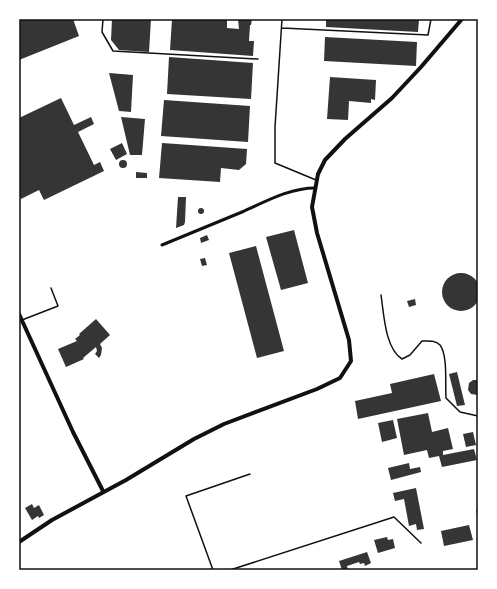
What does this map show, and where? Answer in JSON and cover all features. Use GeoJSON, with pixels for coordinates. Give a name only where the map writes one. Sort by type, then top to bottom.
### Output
{"type":"FeatureCollection","features":[{"type":"Feature","properties":{"kind":"street"},"geometry":{"type":"LineString","coordinates":[[19,542],[52,520],[224,424],[317,389],[340,378],[352,361],[349,340],[317,233],[312,207],[318,174],[325,160],[392,98],[462,19]]}},
{"type":"Feature","properties":{"kind":"street"},"geometry":{"type":"LineString","coordinates":[[162,245],[244,211],[266,200],[303,188],[315,188]]}},
{"type":"Feature","properties":{"kind":"street"},"geometry":{"type":"LineString","coordinates":[[19,314],[73,432],[103,492]]}},
{"type":"Feature","properties":{"kind":"lane"},"geometry":{"type":"LineString","coordinates":[[103,19],[102,32],[113,51],[258,58]]}},
{"type":"Feature","properties":{"kind":"lane"},"geometry":{"type":"LineString","coordinates":[[282,19],[275,128],[275,163],[316,180]]}},
{"type":"Feature","properties":{"kind":"lane"},"geometry":{"type":"LineString","coordinates":[[282,28],[428,35],[431,19]]}},
{"type":"Feature","properties":{"kind":"lane"},"geometry":{"type":"LineString","coordinates":[[22,320],[58,306],[51,288]]}},
{"type":"Feature","properties":{"kind":"lane"},"geometry":{"type":"LineString","coordinates":[[381,295],[389,341],[396,355],[402,359],[410,356],[422,341],[431,341],[439,344],[444,354],[446,398],[460,412],[478,416]]}},
{"type":"Feature","properties":{"kind":"lane"},"geometry":{"type":"LineString","coordinates":[[213,570],[186,496],[250,474]]}},
{"type":"Feature","properties":{"kind":"lane"},"geometry":{"type":"LineString","coordinates":[[477,510],[478,517]]}},
{"type":"Feature","properties":{"kind":"lane"},"geometry":{"type":"LineString","coordinates":[[230,570],[394,517],[421,543]]}},
{"type":"Feature","properties":{"kind":"building"},"geometry":{"type":"Polygon","coordinates":[[[19,19],[73,19],[79,36],[19,60],[19,19]]]}},
{"type":"Feature","properties":{"kind":"building"},"geometry":{"type":"Polygon","coordinates":[[[112,19],[151,19],[149,52],[119,50],[111,40],[112,19]]]}},
{"type":"Feature","properties":{"kind":"building"},"geometry":{"type":"Polygon","coordinates":[[[172,19],[227,19],[227,28],[239,29],[238,19],[252,19],[249,41],[254,41],[253,56],[170,50],[172,19]]]}},
{"type":"Feature","properties":{"kind":"building"},"geometry":{"type":"Polygon","coordinates":[[[326,19],[419,19],[418,32],[326,27],[326,19]]]}},
{"type":"Feature","properties":{"kind":"building"},"geometry":{"type":"Polygon","coordinates":[[[325,37],[417,42],[416,66],[324,61],[325,37]]]}},
{"type":"Feature","properties":{"kind":"building"},"geometry":{"type":"Polygon","coordinates":[[[169,57],[253,63],[251,99],[167,94],[169,57]]]}},
{"type":"Feature","properties":{"kind":"building"},"geometry":{"type":"Polygon","coordinates":[[[109,73],[133,75],[131,112],[119,111],[109,73]]]}},
{"type":"Feature","properties":{"kind":"building"},"geometry":{"type":"Polygon","coordinates":[[[330,77],[376,80],[375,100],[371,99],[371,103],[349,101],[348,120],[327,119],[330,77]]]}},
{"type":"Feature","properties":{"kind":"building"},"geometry":{"type":"Polygon","coordinates":[[[61,98],[74,125],[91,117],[94,124],[78,132],[94,165],[100,162],[104,171],[44,200],[39,190],[21,199],[19,195],[19,118],[61,98]]]}},
{"type":"Feature","properties":{"kind":"building"},"geometry":{"type":"Polygon","coordinates":[[[164,100],[250,106],[248,142],[161,136],[164,100]]]}},
{"type":"Feature","properties":{"kind":"building"},"geometry":{"type":"Polygon","coordinates":[[[121,117],[145,119],[142,155],[130,155],[121,117]]]}},
{"type":"Feature","properties":{"kind":"building"},"geometry":{"type":"Polygon","coordinates":[[[122,143],[127,154],[116,160],[110,149],[122,143]]]}},
{"type":"Feature","properties":{"kind":"building"},"geometry":{"type":"Polygon","coordinates":[[[162,143],[247,149],[246,164],[239,170],[221,168],[220,182],[159,178],[162,143]]]}},
{"type":"Feature","properties":{"kind":"building"},"geometry":{"type":"Polygon","coordinates":[[[123,160],[126,161],[126,167],[123,168],[120,167],[119,164],[120,161],[123,160]]]}},
{"type":"Feature","properties":{"kind":"building"},"geometry":{"type":"Polygon","coordinates":[[[136,172],[147,173],[147,178],[136,178],[136,172]]]}},
{"type":"Feature","properties":{"kind":"building"},"geometry":{"type":"Polygon","coordinates":[[[178,197],[186,197],[185,222],[184,225],[176,228],[178,197]]]}},
{"type":"Feature","properties":{"kind":"building"},"geometry":{"type":"Polygon","coordinates":[[[201,208],[204,211],[201,214],[198,211],[201,208]]]}},
{"type":"Feature","properties":{"kind":"building"},"geometry":{"type":"Polygon","coordinates":[[[294,230],[308,283],[281,290],[266,237],[294,230]]]}},
{"type":"Feature","properties":{"kind":"building"},"geometry":{"type":"Polygon","coordinates":[[[207,235],[209,240],[201,243],[200,238],[207,235]]]}},
{"type":"Feature","properties":{"kind":"building"},"geometry":{"type":"Polygon","coordinates":[[[256,246],[284,351],[257,358],[229,253],[256,246]]]}},
{"type":"Feature","properties":{"kind":"building"},"geometry":{"type":"Polygon","coordinates":[[[205,258],[207,265],[202,266],[200,259],[205,258]]]}},
{"type":"Feature","properties":{"kind":"building"},"geometry":{"type":"Polygon","coordinates":[[[461,273],[474,279],[480,292],[474,305],[461,311],[448,305],[442,292],[448,279],[461,273]]]}},
{"type":"Feature","properties":{"kind":"building"},"geometry":{"type":"Polygon","coordinates":[[[415,299],[416,305],[409,307],[407,301],[415,299]]]}},
{"type":"Feature","properties":{"kind":"building"},"geometry":{"type":"Polygon","coordinates":[[[96,319],[110,335],[100,344],[102,348],[101,355],[99,358],[95,354],[97,351],[96,347],[83,358],[84,359],[66,367],[58,349],[77,341],[75,339],[80,335],[79,334],[96,319]]]}},
{"type":"Feature","properties":{"kind":"building"},"geometry":{"type":"Polygon","coordinates":[[[457,372],[465,405],[457,406],[449,374],[457,372]]]}},
{"type":"Feature","properties":{"kind":"building"},"geometry":{"type":"Polygon","coordinates":[[[434,374],[441,401],[358,419],[355,401],[392,393],[390,384],[434,374]]]}},
{"type":"Feature","properties":{"kind":"building"},"geometry":{"type":"Polygon","coordinates":[[[473,380],[478,380],[478,395],[471,394],[468,390],[469,383],[473,380]]]}},
{"type":"Feature","properties":{"kind":"building"},"geometry":{"type":"Polygon","coordinates":[[[428,413],[432,432],[448,428],[453,449],[443,451],[443,455],[474,449],[477,460],[442,467],[439,456],[429,458],[427,450],[404,455],[397,419],[428,413]]]}},
{"type":"Feature","properties":{"kind":"building"},"geometry":{"type":"Polygon","coordinates":[[[393,420],[397,438],[382,442],[378,423],[393,420]]]}},
{"type":"Feature","properties":{"kind":"building"},"geometry":{"type":"Polygon","coordinates":[[[473,432],[476,445],[466,447],[463,434],[473,432]]]}},
{"type":"Feature","properties":{"kind":"building"},"geometry":{"type":"Polygon","coordinates":[[[409,463],[410,469],[420,467],[421,472],[391,480],[388,468],[409,463]]]}},
{"type":"Feature","properties":{"kind":"building"},"geometry":{"type":"Polygon","coordinates":[[[416,488],[424,529],[417,530],[416,524],[409,526],[404,499],[395,501],[393,493],[416,488]]]}},
{"type":"Feature","properties":{"kind":"building"},"geometry":{"type":"Polygon","coordinates":[[[32,504],[34,508],[39,505],[44,515],[39,518],[38,516],[32,520],[25,508],[32,504]]]}},
{"type":"Feature","properties":{"kind":"building"},"geometry":{"type":"Polygon","coordinates":[[[469,525],[473,540],[444,546],[441,531],[469,525]]]}},
{"type":"Feature","properties":{"kind":"building"},"geometry":{"type":"Polygon","coordinates":[[[387,537],[388,540],[393,539],[395,548],[378,553],[374,540],[387,537]]]}},
{"type":"Feature","properties":{"kind":"building"},"geometry":{"type":"Polygon","coordinates":[[[367,552],[371,563],[365,566],[364,563],[360,564],[359,562],[347,566],[348,570],[342,570],[339,561],[367,552]]]}}]}
